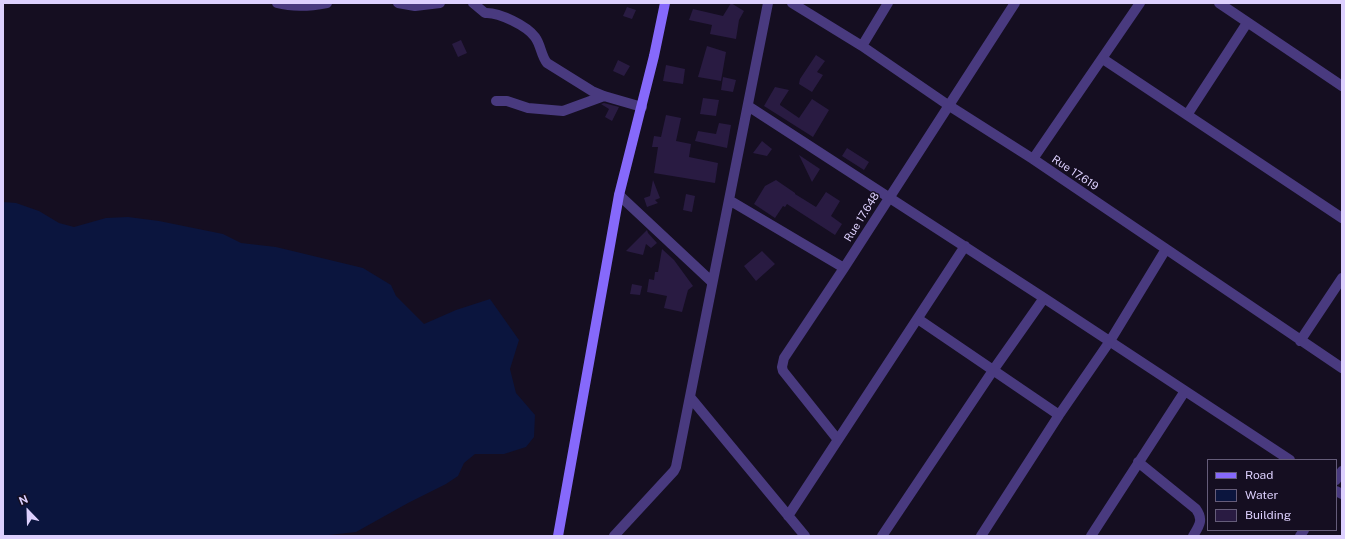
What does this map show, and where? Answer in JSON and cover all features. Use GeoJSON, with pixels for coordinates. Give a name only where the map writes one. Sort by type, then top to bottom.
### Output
{"type":"FeatureCollection","features":[{"type":"Feature","properties":{"kind":"street"},"geometry":{"type":"LineString","coordinates":[[277,3],[288,5],[317,5],[327,3]]}},
{"type":"Feature","properties":{"kind":"street"},"geometry":{"type":"LineString","coordinates":[[398,3],[415,6],[440,3]]}},
{"type":"Feature","properties":{"kind":"street"},"geometry":{"type":"LineString","coordinates":[[473,3],[485,13],[492,12],[506,17],[527,30],[535,37],[539,44],[544,60],[577,83],[604,96],[642,107]]}},
{"type":"Feature","properties":{"kind":"street"},"geometry":{"type":"LineString","coordinates":[[558,536],[619,195],[642,107],[665,3]]}},
{"type":"Feature","properties":{"kind":"street"},"geometry":{"type":"LineString","coordinates":[[614,536],[674,471],[768,3]]}},
{"type":"Feature","properties":{"kind":"street","name":"Rue 17.619"},"geometry":{"type":"LineString","coordinates":[[792,3],[862,46],[1033,159],[1342,368]]}},
{"type":"Feature","properties":{"kind":"street"},"geometry":{"type":"LineString","coordinates":[[862,46],[888,3]]}},
{"type":"Feature","properties":{"kind":"street","name":"Rue 17.648"},"geometry":{"type":"LineString","coordinates":[[838,440],[783,371],[782,367],[784,358],[844,268],[948,104],[1015,3]]}},
{"type":"Feature","properties":{"kind":"street"},"geometry":{"type":"LineString","coordinates":[[1033,159],[1140,3]]}},
{"type":"Feature","properties":{"kind":"street"},"geometry":{"type":"LineString","coordinates":[[1219,3],[1342,86]]}},
{"type":"Feature","properties":{"kind":"street"},"geometry":{"type":"LineString","coordinates":[[1187,115],[1247,23]]}},
{"type":"Feature","properties":{"kind":"street"},"geometry":{"type":"LineString","coordinates":[[1103,59],[1342,218]]}},
{"type":"Feature","properties":{"kind":"street"},"geometry":{"type":"LineString","coordinates":[[496,101],[507,101],[528,108],[563,111],[604,96]]}},
{"type":"Feature","properties":{"kind":"street"},"geometry":{"type":"LineString","coordinates":[[748,106],[965,246],[1288,459]]}},
{"type":"Feature","properties":{"kind":"street"},"geometry":{"type":"LineString","coordinates":[[619,195],[712,282]]}},
{"type":"Feature","properties":{"kind":"street"},"geometry":{"type":"LineString","coordinates":[[729,200],[844,268]]}},
{"type":"Feature","properties":{"kind":"street"},"geometry":{"type":"LineString","coordinates":[[788,516],[965,246]]}},
{"type":"Feature","properties":{"kind":"street"},"geometry":{"type":"LineString","coordinates":[[981,536],[1059,415],[1110,341],[1166,248]]}},
{"type":"Feature","properties":{"kind":"street"},"geometry":{"type":"LineString","coordinates":[[1300,340],[1342,278]]}},
{"type":"Feature","properties":{"kind":"street"},"geometry":{"type":"LineString","coordinates":[[882,536],[1044,298]]}},
{"type":"Feature","properties":{"kind":"street"},"geometry":{"type":"LineString","coordinates":[[918,318],[1059,415]]}},
{"type":"Feature","properties":{"kind":"street"},"geometry":{"type":"LineString","coordinates":[[1091,536],[1185,391]]}},
{"type":"Feature","properties":{"kind":"street"},"geometry":{"type":"LineString","coordinates":[[690,397],[805,536]]}},
{"type":"Feature","properties":{"kind":"street"},"geometry":{"type":"LineString","coordinates":[[1138,462],[1196,509],[1199,514],[1200,523],[1193,536]]}},
{"type":"Feature","properties":{"kind":"water"},"geometry":{"type":"Polygon","coordinates":[[[3,202],[16,203],[39,211],[59,223],[74,227],[106,218],[128,217],[159,221],[223,234],[241,243],[276,247],[363,268],[391,285],[396,296],[424,324],[456,310],[490,299],[519,340],[510,369],[516,393],[535,415],[534,437],[526,447],[504,454],[475,454],[464,463],[458,476],[446,484],[356,532],[320,536],[3,536],[3,202]]]}},
{"type":"Feature","properties":{"kind":"building"},"geometry":{"type":"Polygon","coordinates":[[[731,3],[744,11],[739,20],[736,39],[710,34],[712,25],[689,20],[693,9],[723,16],[731,3]]]}},
{"type":"Feature","properties":{"kind":"building"},"geometry":{"type":"Polygon","coordinates":[[[627,7],[636,10],[632,19],[623,16],[627,7]]]}},
{"type":"Feature","properties":{"kind":"building"},"geometry":{"type":"Polygon","coordinates":[[[461,40],[467,53],[458,57],[452,44],[461,40]]]}},
{"type":"Feature","properties":{"kind":"building"},"geometry":{"type":"Polygon","coordinates":[[[707,46],[726,52],[721,81],[698,77],[707,46]]]}},
{"type":"Feature","properties":{"kind":"building"},"geometry":{"type":"Polygon","coordinates":[[[816,55],[825,61],[817,72],[823,75],[812,92],[799,84],[800,79],[816,55]]]}},
{"type":"Feature","properties":{"kind":"building"},"geometry":{"type":"Polygon","coordinates":[[[618,60],[630,66],[624,76],[613,71],[618,60]]]}},
{"type":"Feature","properties":{"kind":"building"},"geometry":{"type":"Polygon","coordinates":[[[666,65],[685,69],[683,84],[663,81],[666,65]]]}},
{"type":"Feature","properties":{"kind":"building"},"geometry":{"type":"Polygon","coordinates":[[[723,77],[736,80],[733,92],[721,90],[723,77]]]}},
{"type":"Feature","properties":{"kind":"building"},"geometry":{"type":"Polygon","coordinates":[[[775,87],[789,90],[780,105],[799,118],[812,99],[829,110],[813,137],[764,106],[775,87]]]}},
{"type":"Feature","properties":{"kind":"building"},"geometry":{"type":"Polygon","coordinates":[[[703,98],[719,100],[716,116],[700,114],[703,98]]]}},
{"type":"Feature","properties":{"kind":"building"},"geometry":{"type":"Polygon","coordinates":[[[604,103],[619,107],[612,121],[605,117],[609,109],[601,104],[604,103]]]}},
{"type":"Feature","properties":{"kind":"building"},"geometry":{"type":"Polygon","coordinates":[[[666,115],[681,118],[676,141],[691,144],[689,157],[718,163],[715,183],[654,173],[658,147],[652,147],[654,136],[661,137],[666,115]]]}},
{"type":"Feature","properties":{"kind":"building"},"geometry":{"type":"Polygon","coordinates":[[[719,123],[731,125],[727,148],[695,141],[698,131],[716,134],[719,123]]]}},
{"type":"Feature","properties":{"kind":"building"},"geometry":{"type":"Polygon","coordinates":[[[762,141],[772,149],[767,156],[753,153],[762,141]]]}},
{"type":"Feature","properties":{"kind":"building"},"geometry":{"type":"Polygon","coordinates":[[[847,148],[869,162],[864,170],[842,156],[847,148]]]}},
{"type":"Feature","properties":{"kind":"building"},"geometry":{"type":"Polygon","coordinates":[[[799,155],[820,169],[812,182],[799,155]]]}},
{"type":"Feature","properties":{"kind":"building"},"geometry":{"type":"Polygon","coordinates":[[[653,180],[660,198],[655,200],[658,203],[647,207],[644,198],[650,196],[653,180]]]}},
{"type":"Feature","properties":{"kind":"building"},"geometry":{"type":"Polygon","coordinates":[[[776,180],[816,207],[826,192],[840,201],[831,216],[842,224],[835,235],[787,204],[785,207],[783,206],[775,218],[754,204],[765,186],[776,180]]]}},
{"type":"Feature","properties":{"kind":"building"},"geometry":{"type":"Polygon","coordinates":[[[686,194],[695,196],[692,212],[683,210],[686,194]]]}},
{"type":"Feature","properties":{"kind":"building"},"geometry":{"type":"Polygon","coordinates":[[[647,230],[657,243],[651,248],[646,244],[643,255],[626,251],[647,230]]]}},
{"type":"Feature","properties":{"kind":"building"},"geometry":{"type":"Polygon","coordinates":[[[662,249],[674,260],[693,286],[688,290],[682,312],[664,308],[667,296],[647,292],[649,279],[654,280],[655,272],[658,272],[662,249]]]}},
{"type":"Feature","properties":{"kind":"building"},"geometry":{"type":"Polygon","coordinates":[[[762,251],[775,264],[756,281],[744,266],[762,251]]]}},
{"type":"Feature","properties":{"kind":"building"},"geometry":{"type":"Polygon","coordinates":[[[632,284],[642,286],[640,295],[630,294],[632,284]]]}}]}
